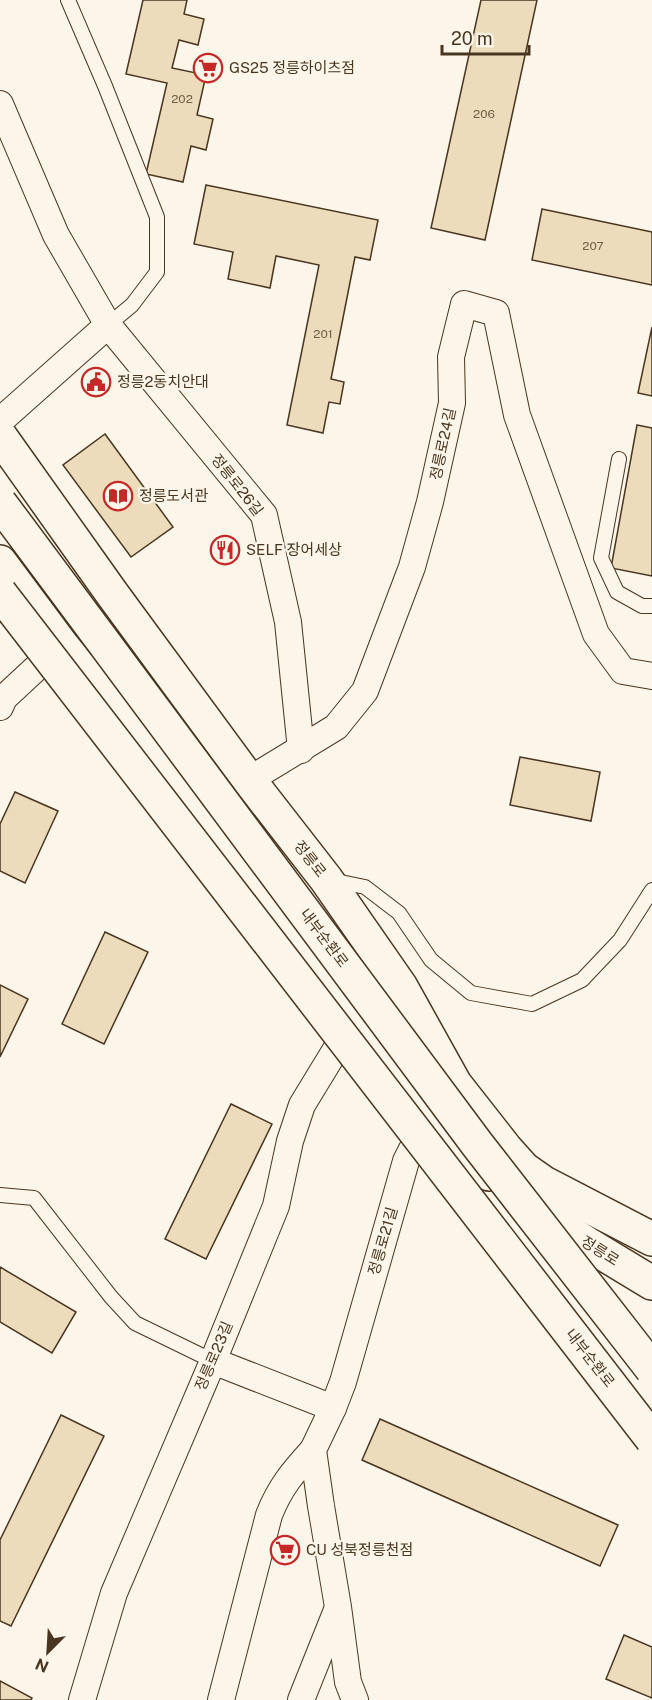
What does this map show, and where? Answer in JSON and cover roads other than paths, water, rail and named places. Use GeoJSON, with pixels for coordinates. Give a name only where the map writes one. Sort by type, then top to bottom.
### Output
{"type":"FeatureCollection","features":[{"type":"Feature","properties":{"kind":"main road","name":"정릉로"},"geometry":{"type":"LineString","coordinates":[[0,436],[249,780],[326,879],[401,987],[455,1084],[506,1149],[524,1169],[544,1183],[652,1239]]}},
{"type":"Feature","properties":{"kind":"main road","name":"내부순환로"},"geometry":{"type":"LineString","coordinates":[[0,504],[477,1144],[652,1369]]}},
{"type":"Feature","properties":{"kind":"main road"},"geometry":{"type":"LineString","coordinates":[[5,579],[12,539],[19,531],[34,528],[52,535],[455,1084]]}},
{"type":"Feature","properties":{"kind":"main road","name":"정릉로"},"geometry":{"type":"LineString","coordinates":[[5,579],[61,644],[198,814],[429,1116],[510,1193],[652,1283]]}},
{"type":"Feature","properties":{"kind":"main road","name":"내부순환로"},"geometry":{"type":"LineString","coordinates":[[5,579],[652,1439]]}},
{"type":"Feature","properties":{"kind":"street","name":"정릉로26길"},"geometry":{"type":"LineString","coordinates":[[0,104],[56,235],[108,325],[264,515],[288,621],[301,750]]}},
{"type":"Feature","properties":{"kind":"street","name":"정릉로24길"},"geometry":{"type":"LineString","coordinates":[[249,780],[336,727],[365,691],[412,567],[430,502],[452,404],[450,357],[464,304],[496,313],[517,415],[596,634],[623,671],[652,676]]}},
{"type":"Feature","properties":{"kind":"street"},"geometry":{"type":"LineString","coordinates":[[0,422],[108,325]]}},
{"type":"Feature","properties":{"kind":"street"},"geometry":{"type":"LineString","coordinates":[[0,707],[4,698],[61,644]]}},
{"type":"Feature","properties":{"kind":"street","name":"정릉로23길"},"geometry":{"type":"LineString","coordinates":[[82,1700],[114,1593],[276,1206],[302,1105],[355,1017]]}},
{"type":"Feature","properties":{"kind":"street","name":"정릉로21길"},"geometry":{"type":"LineString","coordinates":[[221,1700],[269,1515],[276,1496],[288,1478],[313,1450],[333,1408],[343,1382],[406,1161],[429,1116],[455,1084]]}},
{"type":"Feature","properties":{"kind":"street"},"geometry":{"type":"LineString","coordinates":[[213,1361],[333,1408]]}},
{"type":"Feature","properties":{"kind":"street"},"geometry":{"type":"LineString","coordinates":[[313,1450],[348,1682],[355,1700]]}},
{"type":"Feature","properties":{"kind":"street"},"geometry":{"type":"LineString","coordinates":[[301,1700],[338,1607]]}},
{"type":"Feature","properties":{"kind":"lane"},"geometry":{"type":"LineString","coordinates":[[69,0],[158,217],[157,272],[132,305],[108,325]]}},
{"type":"Feature","properties":{"kind":"lane"},"geometry":{"type":"LineString","coordinates":[[619,459],[601,558],[617,592],[642,606],[652,606]]}},
{"type":"Feature","properties":{"kind":"lane"},"geometry":{"type":"LineString","coordinates":[[326,879],[365,887],[399,914],[431,960],[471,993],[532,1004],[582,980],[620,940],[652,890]]}},
{"type":"Feature","properties":{"kind":"lane"},"geometry":{"type":"LineString","coordinates":[[0,1195],[34,1198],[111,1297],[135,1323],[213,1361]]}},
{"type":"Feature","properties":{"kind":"place","name":"GS25 정릉하이츠점"},"geometry":{"type":"Point","coordinates":[208,68]}},
{"type":"Feature","properties":{"kind":"place","name":"정릉2동치안대"},"geometry":{"type":"Point","coordinates":[96,382]}},
{"type":"Feature","properties":{"kind":"place","name":"정릉도서관"},"geometry":{"type":"Point","coordinates":[118,496]}},
{"type":"Feature","properties":{"kind":"place","name":"SELF 장어세상"},"geometry":{"type":"Point","coordinates":[225,550]}},
{"type":"Feature","properties":{"kind":"place","name":"CU 성북정릉천점"},"geometry":{"type":"Point","coordinates":[285,1550]}}]}
